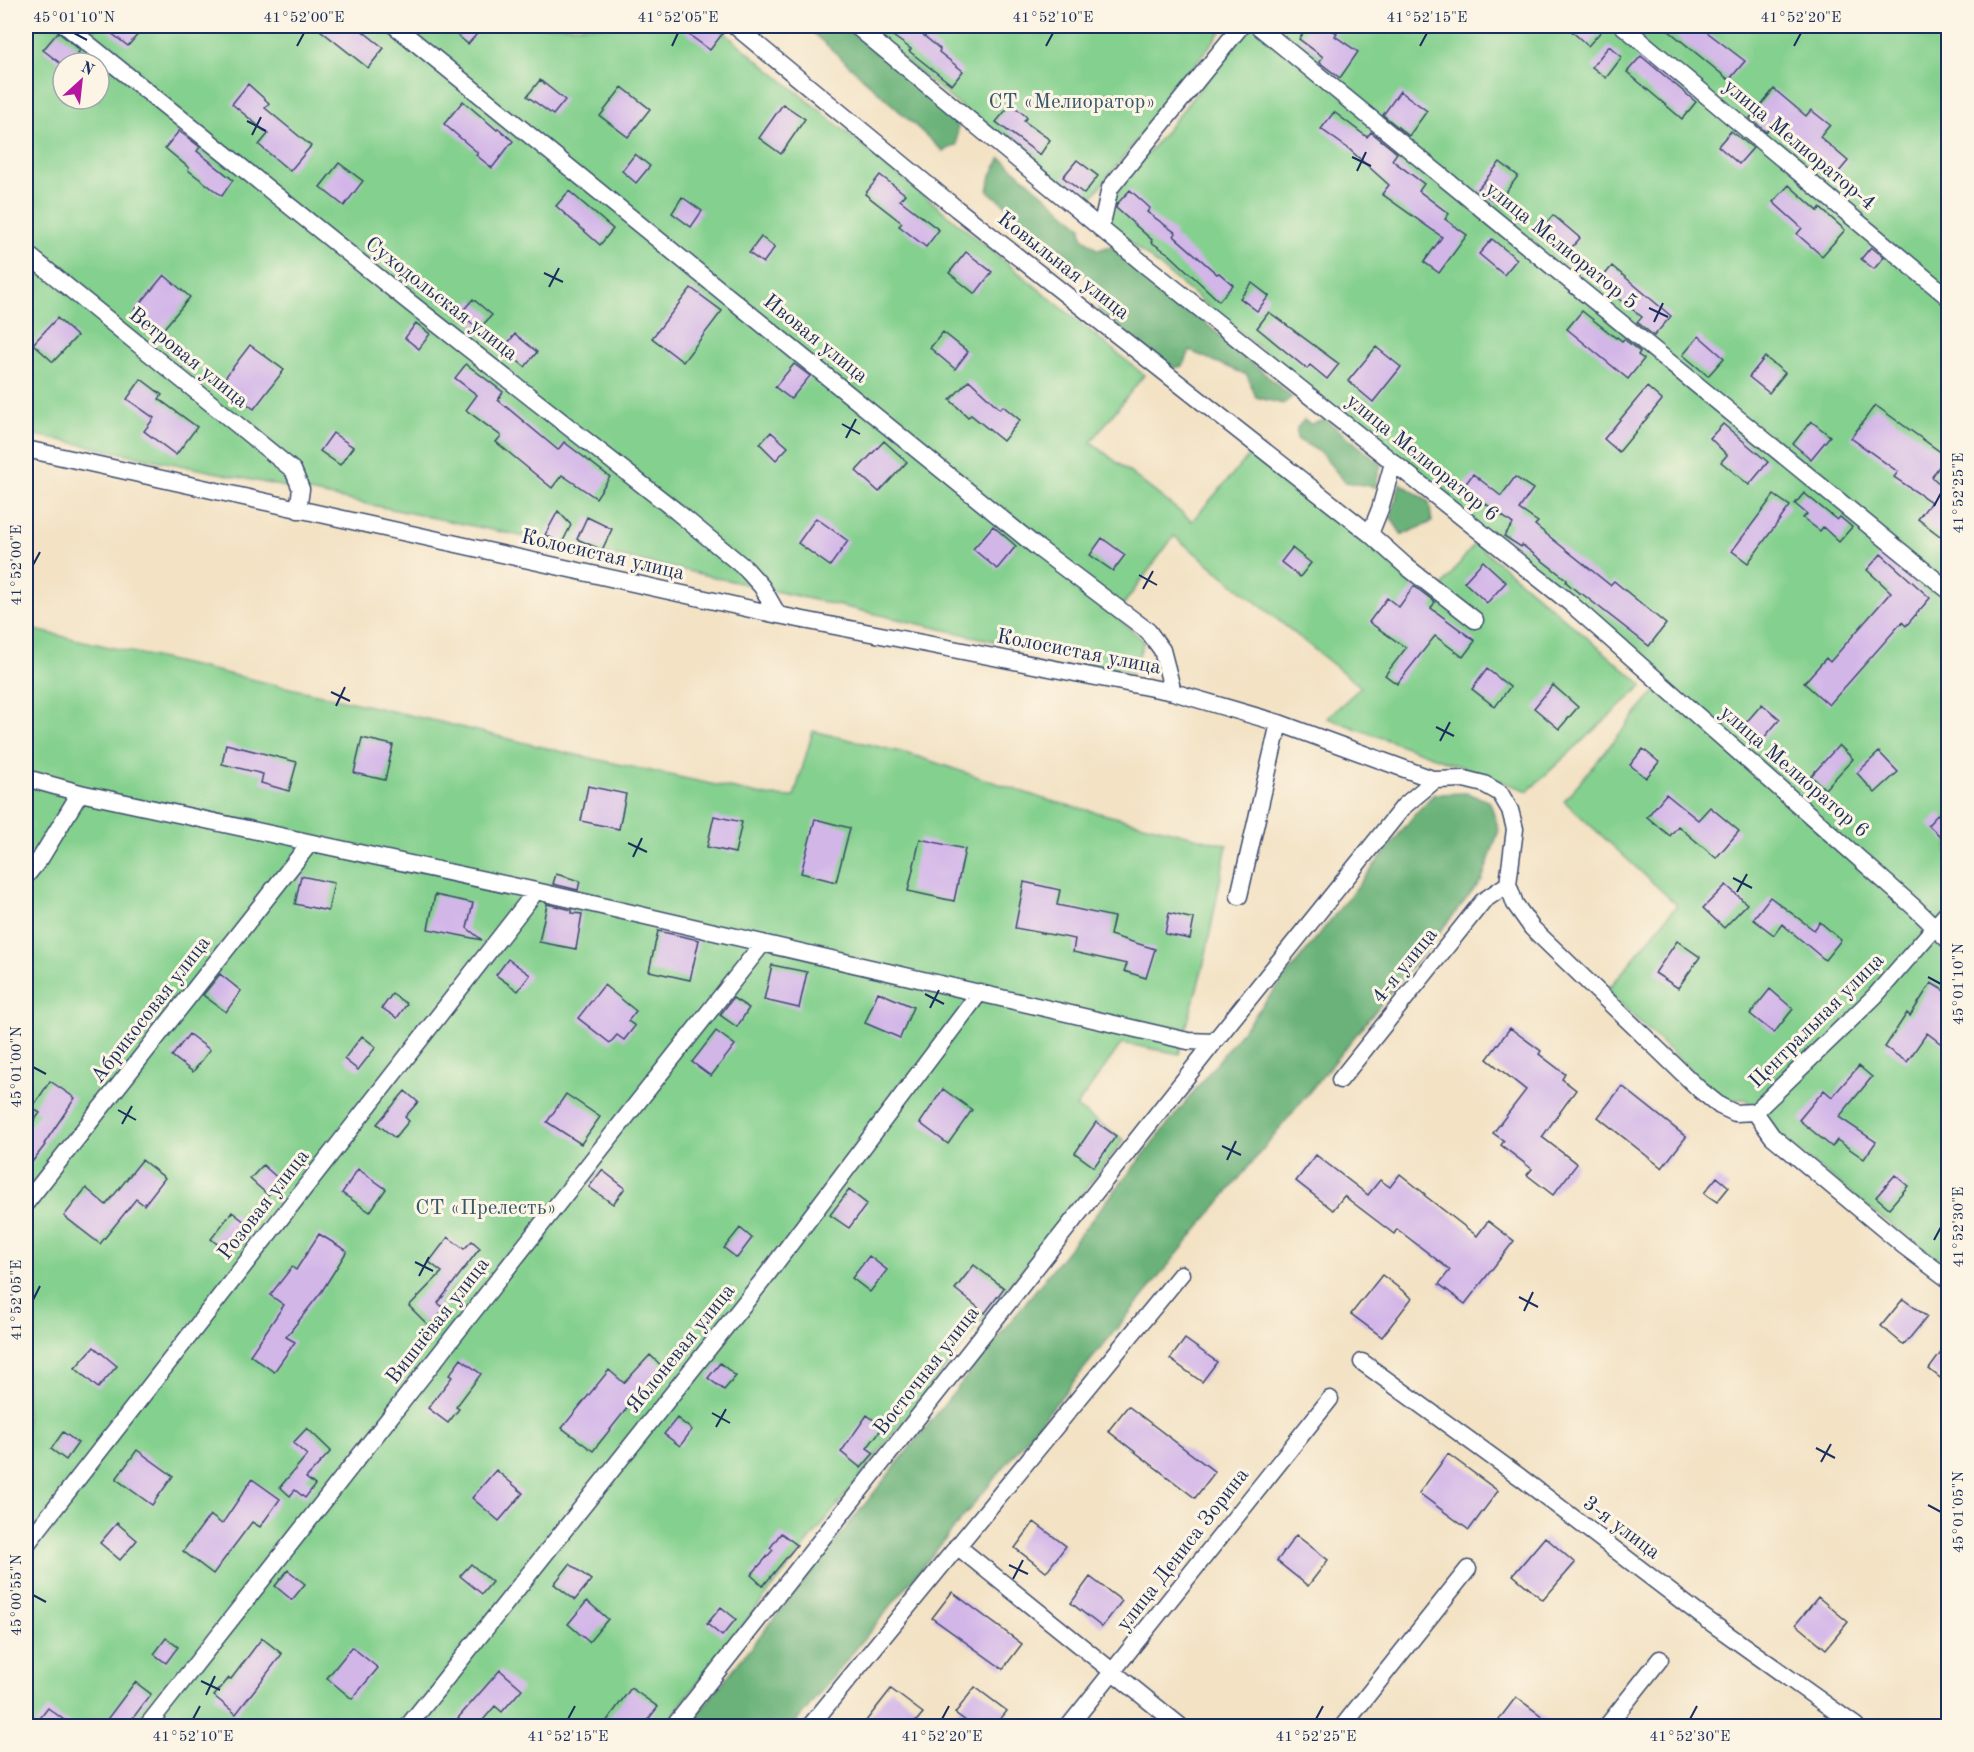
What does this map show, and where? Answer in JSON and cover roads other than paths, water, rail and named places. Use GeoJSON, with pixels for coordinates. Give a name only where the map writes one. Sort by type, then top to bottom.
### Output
{"type":"FeatureCollection","features":[{"type":"Feature","properties":{"kind":"street","name":"Суходольская улица"},"geometry":{"type":"LineString","coordinates":[[66,26],[391,287],[676,511],[746,569],[762,587],[778,615]]}},
{"type":"Feature","properties":{"kind":"street","name":"Ивовая улица"},"geometry":{"type":"LineString","coordinates":[[395,26],[1038,548],[1148,631],[1162,650],[1181,694]]}},
{"type":"Feature","properties":{"kind":"street","name":"Ковыльная улица"},"geometry":{"type":"LineString","coordinates":[[735,26],[966,217],[1370,534],[1407,567],[1475,620]]}},
{"type":"Feature","properties":{"kind":"street","name":"улица Мелиоратор 6"},"geometry":{"type":"LineString","coordinates":[[856,26],[1145,265],[1570,603],[1948,940]]}},
{"type":"Feature","properties":{"kind":"street"},"geometry":{"type":"LineString","coordinates":[[1101,228],[1110,189],[1241,26]]}},
{"type":"Feature","properties":{"kind":"street","name":"улица Мелиоратор 5"},"geometry":{"type":"LineString","coordinates":[[1258,26],[1948,590]]}},
{"type":"Feature","properties":{"kind":"street","name":"улица Мелиоратор-4"},"geometry":{"type":"LineString","coordinates":[[1623,26],[1948,297]]}},
{"type":"Feature","properties":{"kind":"street","name":"Ветровая улица"},"geometry":{"type":"LineString","coordinates":[[26,253],[293,470],[301,489],[298,510]]}},
{"type":"Feature","properties":{"kind":"street","name":"Колосистая улица"},"geometry":{"type":"LineString","coordinates":[[26,449],[778,615],[1181,694],[1279,723],[1435,780]]}},
{"type":"Feature","properties":{"kind":"street"},"geometry":{"type":"LineString","coordinates":[[1370,534],[1380,509],[1393,463]]}},
{"type":"Feature","properties":{"kind":"street"},"geometry":{"type":"LineString","coordinates":[[1239,896],[1279,723]]}},
{"type":"Feature","properties":{"kind":"street"},"geometry":{"type":"LineString","coordinates":[[26,778],[80,793],[536,891],[1188,1041],[1214,1042]]}},
{"type":"Feature","properties":{"kind":"street"},"geometry":{"type":"LineString","coordinates":[[1435,780],[1464,779],[1484,784],[1500,793],[1510,810],[1515,829],[1508,884]]}},
{"type":"Feature","properties":{"kind":"street","name":"Восточная улица"},"geometry":{"type":"LineString","coordinates":[[674,1726],[1214,1042],[1404,806],[1435,780]]}},
{"type":"Feature","properties":{"kind":"street"},"geometry":{"type":"LineString","coordinates":[[26,876],[40,859],[80,793]]}},
{"type":"Feature","properties":{"kind":"street","name":"Абрикосовая улица"},"geometry":{"type":"LineString","coordinates":[[26,1203],[310,843]]}},
{"type":"Feature","properties":{"kind":"street","name":"Центральная улица"},"geometry":{"type":"LineString","coordinates":[[1508,884],[1515,904],[1532,928],[1700,1090],[1720,1106],[1735,1113],[1755,1112],[1875,996],[1948,912]]}},
{"type":"Feature","properties":{"kind":"street","name":"4-я улица"},"geometry":{"type":"LineString","coordinates":[[1341,1080],[1483,901],[1508,884]]}},
{"type":"Feature","properties":{"kind":"street","name":"Розовая улица"},"geometry":{"type":"LineString","coordinates":[[26,1545],[536,891]]}},
{"type":"Feature","properties":{"kind":"street","name":"Вишнёвая улица"},"geometry":{"type":"LineString","coordinates":[[147,1726],[763,943]]}},
{"type":"Feature","properties":{"kind":"street","name":"Яблоневая улица"},"geometry":{"type":"LineString","coordinates":[[408,1726],[762,1280],[980,992]]}},
{"type":"Feature","properties":{"kind":"street"},"geometry":{"type":"LineString","coordinates":[[1755,1112],[1772,1136],[1904,1246],[1948,1279]]}},
{"type":"Feature","properties":{"kind":"street"},"geometry":{"type":"LineString","coordinates":[[810,1726],[1180,1274]]}},
{"type":"Feature","properties":{"kind":"street","name":"3-я улица"},"geometry":{"type":"LineString","coordinates":[[1362,1362],[1699,1614],[1856,1726]]}},
{"type":"Feature","properties":{"kind":"street","name":"улица Дениса Зорина"},"geometry":{"type":"LineString","coordinates":[[1069,1726],[1330,1399]]}},
{"type":"Feature","properties":{"kind":"street"},"geometry":{"type":"LineString","coordinates":[[957,1546],[1180,1726]]}},
{"type":"Feature","properties":{"kind":"street"},"geometry":{"type":"LineString","coordinates":[[1343,1726],[1468,1569]]}},
{"type":"Feature","properties":{"kind":"street"},"geometry":{"type":"LineString","coordinates":[[1607,1726],[1660,1659]]}},
{"type":"Feature","properties":{"kind":"park label","name":"СТ «Мелиоратор»"},"geometry":{"type":"Point","coordinates":[1072,101]}},
{"type":"Feature","properties":{"kind":"park label","name":"СТ «Прелесть»"},"geometry":{"type":"Point","coordinates":[486,1207]}}]}
